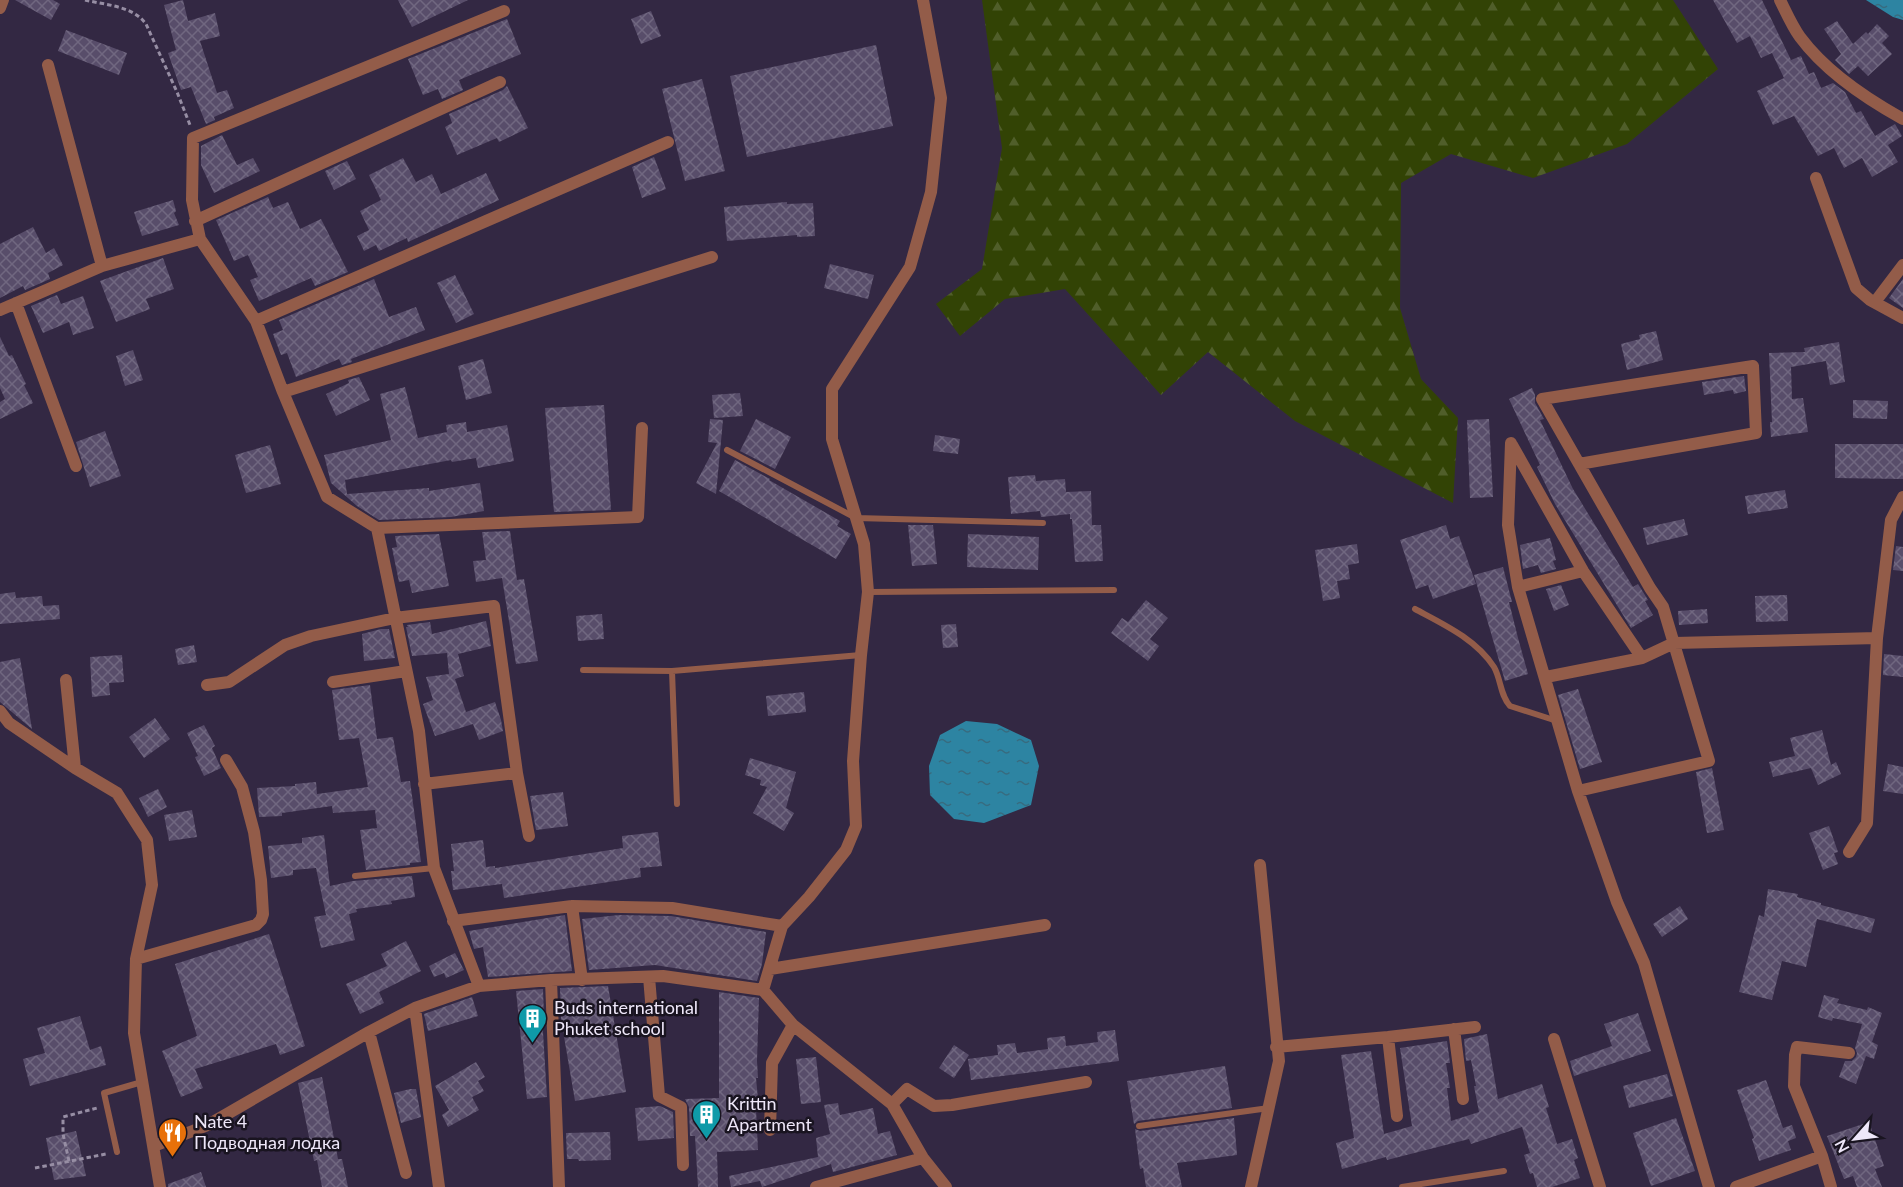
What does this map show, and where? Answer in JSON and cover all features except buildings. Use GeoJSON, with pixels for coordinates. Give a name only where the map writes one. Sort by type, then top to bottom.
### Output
{"type":"FeatureCollection","features":[{"type":"Feature","properties":{"kind":"street"},"geometry":{"type":"LineString","coordinates":[[0,8],[3,0]]}},
{"type":"Feature","properties":{"kind":"street"},"geometry":{"type":"LineString","coordinates":[[763,990],[782,926],[809,897],[846,850],[856,826],[853,761],[868,592],[864,544],[832,439],[832,389],[910,267],[931,192],[941,98],[923,0]]}},
{"type":"Feature","properties":{"kind":"street"},"geometry":{"type":"LineString","coordinates":[[1780,0],[1800,37],[1836,76],[1887,111],[1903,119]]}},
{"type":"Feature","properties":{"kind":"street"},"geometry":{"type":"LineString","coordinates":[[504,11],[193,138],[192,200],[200,239],[256,321],[327,497],[377,528],[638,517],[642,428]]}},
{"type":"Feature","properties":{"kind":"street"},"geometry":{"type":"LineString","coordinates":[[48,65],[102,266]]}},
{"type":"Feature","properties":{"kind":"street"},"geometry":{"type":"LineString","coordinates":[[195,221],[500,82]]}},
{"type":"Feature","properties":{"kind":"street"},"geometry":{"type":"LineString","coordinates":[[256,321],[668,142]]}},
{"type":"Feature","properties":{"kind":"street"},"geometry":{"type":"LineString","coordinates":[[1816,178],[1856,288],[1862,294],[1903,318]]}},
{"type":"Feature","properties":{"kind":"street"},"geometry":{"type":"LineString","coordinates":[[0,310],[102,266],[200,239]]}},
{"type":"Feature","properties":{"kind":"street"},"geometry":{"type":"LineString","coordinates":[[283,392],[712,257]]}},
{"type":"Feature","properties":{"kind":"street"},"geometry":{"type":"LineString","coordinates":[[1875,302],[1903,265]]}},
{"type":"Feature","properties":{"kind":"street"},"geometry":{"type":"LineString","coordinates":[[16,303],[76,466]]}},
{"type":"Feature","properties":{"kind":"street"},"geometry":{"type":"LineString","coordinates":[[1578,791],[1708,761],[1663,608],[1579,464],[1542,399],[1753,366],[1756,433],[1579,464]]}},
{"type":"Feature","properties":{"kind":"street"},"geometry":{"type":"LineString","coordinates":[[1642,658],[1583,571],[1511,444],[1508,525],[1518,587],[1578,791],[1617,902],[1644,963],[1709,1187]]}},
{"type":"Feature","properties":{"kind":"street"},"geometry":{"type":"LineString","coordinates":[[1849,852],[1867,823],[1877,638],[1891,520],[1903,497]]}},
{"type":"Feature","properties":{"kind":"street"},"geometry":{"type":"LineString","coordinates":[[377,528],[419,731],[434,868],[479,986]]}},
{"type":"Feature","properties":{"kind":"street"},"geometry":{"type":"LineString","coordinates":[[1518,587],[1583,571]]}},
{"type":"Feature","properties":{"kind":"street"},"geometry":{"type":"LineString","coordinates":[[207,685],[230,682],[285,645],[311,636],[395,618],[494,606],[517,773],[529,836]]}},
{"type":"Feature","properties":{"kind":"street"},"geometry":{"type":"LineString","coordinates":[[1546,676],[1642,658],[1674,642],[1877,638]]}},
{"type":"Feature","properties":{"kind":"street"},"geometry":{"type":"LineString","coordinates":[[333,682],[406,671]]}},
{"type":"Feature","properties":{"kind":"street"},"geometry":{"type":"LineString","coordinates":[[66,680],[75,768]]}},
{"type":"Feature","properties":{"kind":"street"},"geometry":{"type":"LineString","coordinates":[[0,711],[9,723],[75,768],[117,793],[147,840],[153,885],[136,959],[134,1033],[160,1187]]}},
{"type":"Feature","properties":{"kind":"street"},"geometry":{"type":"LineString","coordinates":[[136,959],[256,925],[261,920],[263,914],[261,880],[250,814],[242,787],[226,760]]}},
{"type":"Feature","properties":{"kind":"street"},"geometry":{"type":"LineString","coordinates":[[424,784],[517,773]]}},
{"type":"Feature","properties":{"kind":"street"},"geometry":{"type":"LineString","coordinates":[[1251,1187],[1279,1060],[1260,865]]}},
{"type":"Feature","properties":{"kind":"street"},"geometry":{"type":"LineString","coordinates":[[453,921],[572,906],[672,908],[782,926]]}},
{"type":"Feature","properties":{"kind":"street"},"geometry":{"type":"LineString","coordinates":[[572,906],[582,980]]}},
{"type":"Feature","properties":{"kind":"street"},"geometry":{"type":"LineString","coordinates":[[770,969],[1045,925]]}},
{"type":"Feature","properties":{"kind":"street"},"geometry":{"type":"LineString","coordinates":[[154,1146],[208,1125],[415,1008],[479,986],[551,980],[663,976],[763,990],[793,1025],[892,1104],[923,1158],[946,1187]]}},
{"type":"Feature","properties":{"kind":"street"},"geometry":{"type":"LineString","coordinates":[[649,977],[658,1096],[681,1107],[683,1165]]}},
{"type":"Feature","properties":{"kind":"street"},"geometry":{"type":"LineString","coordinates":[[551,980],[559,1187]]}},
{"type":"Feature","properties":{"kind":"street"},"geometry":{"type":"LineString","coordinates":[[415,1008],[439,1187]]}},
{"type":"Feature","properties":{"kind":"street"},"geometry":{"type":"LineString","coordinates":[[770,1130],[772,1063],[793,1025]]}},
{"type":"Feature","properties":{"kind":"street"},"geometry":{"type":"LineString","coordinates":[[1276,1047],[1475,1027]]}},
{"type":"Feature","properties":{"kind":"street"},"geometry":{"type":"LineString","coordinates":[[1454,1029],[1463,1099]]}},
{"type":"Feature","properties":{"kind":"street"},"geometry":{"type":"LineString","coordinates":[[369,1032],[405,1173]]}},
{"type":"Feature","properties":{"kind":"street"},"geometry":{"type":"LineString","coordinates":[[1388,1037],[1397,1116]]}},
{"type":"Feature","properties":{"kind":"street"},"geometry":{"type":"LineString","coordinates":[[1554,1039],[1600,1187]]}},
{"type":"Feature","properties":{"kind":"street"},"geometry":{"type":"LineString","coordinates":[[1831,1187],[1822,1156],[1794,1086],[1795,1055],[1797,1047],[1849,1053]]}},
{"type":"Feature","properties":{"kind":"street"},"geometry":{"type":"LineString","coordinates":[[892,1104],[908,1089],[934,1106],[943,1106],[1086,1082]]}},
{"type":"Feature","properties":{"kind":"street"},"geometry":{"type":"LineString","coordinates":[[1736,1187],[1822,1156]]}},
{"type":"Feature","properties":{"kind":"street"},"geometry":{"type":"LineString","coordinates":[[816,1187],[923,1158]]}},
{"type":"Feature","properties":{"kind":"lane"},"geometry":{"type":"LineString","coordinates":[[727,450],[856,518],[1043,524]]}},
{"type":"Feature","properties":{"kind":"lane"},"geometry":{"type":"LineString","coordinates":[[868,592],[1114,590]]}},
{"type":"Feature","properties":{"kind":"lane"},"geometry":{"type":"LineString","coordinates":[[1415,609],[1453,628],[1493,665],[1510,706],[1558,722]]}},
{"type":"Feature","properties":{"kind":"lane"},"geometry":{"type":"LineString","coordinates":[[583,670],[672,670],[861,655]]}},
{"type":"Feature","properties":{"kind":"lane"},"geometry":{"type":"LineString","coordinates":[[672,670],[677,804]]}},
{"type":"Feature","properties":{"kind":"lane"},"geometry":{"type":"LineString","coordinates":[[355,876],[434,868]]}},
{"type":"Feature","properties":{"kind":"lane"},"geometry":{"type":"LineString","coordinates":[[117,1152],[104,1094],[142,1082]]}},
{"type":"Feature","properties":{"kind":"lane"},"geometry":{"type":"LineString","coordinates":[[1139,1126],[1269,1108]]}},
{"type":"Feature","properties":{"kind":"lane"},"geometry":{"type":"LineString","coordinates":[[1402,1187],[1504,1171]]}},
{"type":"Feature","properties":{"kind":"path"},"geometry":{"type":"LineString","coordinates":[[85,0],[140,15],[188,118],[193,138]]}},
{"type":"Feature","properties":{"kind":"path"},"geometry":{"type":"LineString","coordinates":[[69,1161],[63,1134],[63,1117],[84,1112]]}},
{"type":"Feature","properties":{"kind":"path"},"geometry":{"type":"LineString","coordinates":[[35,1168],[117,1152]]}},
{"type":"Feature","properties":{"kind":"green space"},"geometry":{"type":"Polygon","coordinates":[[[982,0],[1673,0],[1718,69],[1627,144],[1533,178],[1451,154],[1401,183],[1400,308],[1421,379],[1458,418],[1453,503],[1295,421],[1208,352],[1161,395],[1065,289],[1005,299],[960,336],[936,304],[982,269],[1002,148],[982,0]]]}},
{"type":"Feature","properties":{"kind":"water"},"geometry":{"type":"Polygon","coordinates":[[[1866,0],[1903,0],[1903,20],[1893,17],[1866,0]]]}},
{"type":"Feature","properties":{"kind":"water"},"geometry":{"type":"Polygon","coordinates":[[[966,721],[997,724],[1031,740],[1039,766],[1031,805],[984,823],[954,819],[930,795],[929,766],[940,735],[966,721]]]}},
{"type":"Feature","properties":{"kind":"place","name":"Buds international Phuket school"},"geometry":{"type":"Point","coordinates":[533,1044]}},
{"type":"Feature","properties":{"kind":"place","name":"Krittin Apartment"},"geometry":{"type":"Point","coordinates":[706,1140]}},
{"type":"Feature","properties":{"kind":"place","name":"Nate 4 Подводная лодка"},"geometry":{"type":"Point","coordinates":[173,1158]}}]}
